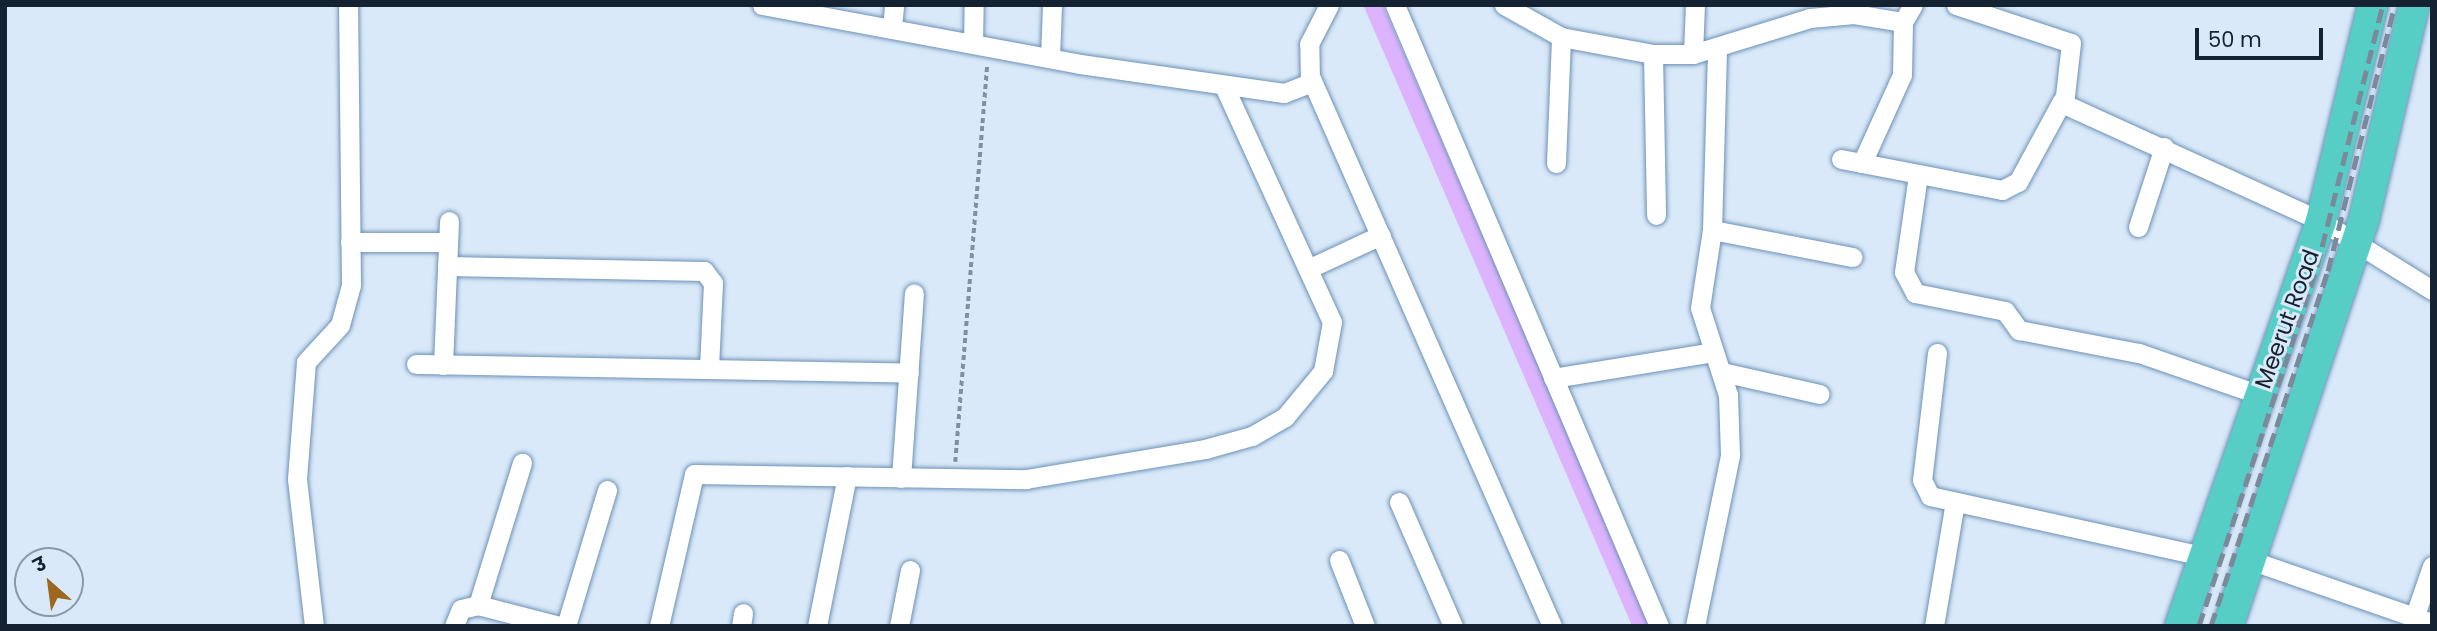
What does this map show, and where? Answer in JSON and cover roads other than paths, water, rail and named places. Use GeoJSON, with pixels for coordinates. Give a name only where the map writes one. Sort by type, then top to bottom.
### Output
{"type":"FeatureCollection","features":[{"type":"Feature","properties":{"kind":"highway","name":"Meerut Road"},"geometry":{"type":"LineString","coordinates":[[2180,626],[2321,221],[2372,5]]}},
{"type":"Feature","properties":{"kind":"highway","name":"Meerut Road"},"geometry":{"type":"LineString","coordinates":[[2228,626],[2355,247],[2414,5]]}},
{"type":"Feature","properties":{"kind":"street"},"geometry":{"type":"LineString","coordinates":[[314,626],[314,590],[296,494],[306,362],[334,335],[346,309],[350,242],[348,5]]}},
{"type":"Feature","properties":{"kind":"street"},"geometry":{"type":"LineString","coordinates":[[762,5],[1050,58],[1224,86],[1292,92],[1306,89],[1310,76],[1309,44],[1329,5]]}},
{"type":"Feature","properties":{"kind":"street"},"geometry":{"type":"LineString","coordinates":[[892,29],[894,5]]}},
{"type":"Feature","properties":{"kind":"street"},"geometry":{"type":"LineString","coordinates":[[974,5],[981,45]]}},
{"type":"Feature","properties":{"kind":"street"},"geometry":{"type":"LineString","coordinates":[[1050,58],[1052,5]]}},
{"type":"Feature","properties":{"kind":"street"},"geometry":{"type":"LineString","coordinates":[[1395,5],[1659,626]]}},
{"type":"Feature","properties":{"kind":"street"},"geometry":{"type":"LineString","coordinates":[[1503,5],[1561,37],[1653,54],[1693,54],[1810,18],[1908,13],[1902,75],[1862,163]]}},
{"type":"Feature","properties":{"kind":"street"},"geometry":{"type":"LineString","coordinates":[[1693,54],[1695,5]]}},
{"type":"Feature","properties":{"kind":"street"},"geometry":{"type":"LineString","coordinates":[[1841,159],[1992,191],[2011,187],[2062,101],[2071,43],[1956,5]]}},
{"type":"Feature","properties":{"kind":"street"},"geometry":{"type":"LineString","coordinates":[[1556,163],[1561,37]]}},
{"type":"Feature","properties":{"kind":"street"},"geometry":{"type":"LineString","coordinates":[[1695,626],[1727,491],[1730,429],[1722,372],[1700,308],[1712,230],[1717,47]]}},
{"type":"Feature","properties":{"kind":"street"},"geometry":{"type":"LineString","coordinates":[[1653,54],[1656,215]]}},
{"type":"Feature","properties":{"kind":"street"},"geometry":{"type":"LineString","coordinates":[[1310,76],[1552,626]]}},
{"type":"Feature","properties":{"kind":"street"},"geometry":{"type":"LineString","coordinates":[[659,626],[694,474],[847,476],[954,481],[1026,479],[1139,461],[1271,427],[1300,401],[1331,354],[1332,322],[1310,268],[1224,86]]}},
{"type":"Feature","properties":{"kind":"street"},"geometry":{"type":"LineString","coordinates":[[2062,101],[2321,221],[2355,247],[2432,290]]}},
{"type":"Feature","properties":{"kind":"street"},"geometry":{"type":"LineString","coordinates":[[2138,227],[2164,147]]}},
{"type":"Feature","properties":{"kind":"street"},"geometry":{"type":"LineString","coordinates":[[1918,175],[1904,272],[1915,293],[2006,311],[2019,330],[2139,353],[2260,395]]}},
{"type":"Feature","properties":{"kind":"street"},"geometry":{"type":"LineString","coordinates":[[443,365],[449,221]]}},
{"type":"Feature","properties":{"kind":"street"},"geometry":{"type":"LineString","coordinates":[[1712,230],[1852,257]]}},
{"type":"Feature","properties":{"kind":"street"},"geometry":{"type":"LineString","coordinates":[[1310,268],[1381,235]]}},
{"type":"Feature","properties":{"kind":"street"},"geometry":{"type":"LineString","coordinates":[[350,242],[448,242]]}},
{"type":"Feature","properties":{"kind":"street"},"geometry":{"type":"LineString","coordinates":[[447,267],[704,271],[713,283],[709,369]]}},
{"type":"Feature","properties":{"kind":"street"},"geometry":{"type":"LineString","coordinates":[[901,478],[914,293]]}},
{"type":"Feature","properties":{"kind":"street"},"geometry":{"type":"LineString","coordinates":[[1553,378],[1713,352]]}},
{"type":"Feature","properties":{"kind":"street"},"geometry":{"type":"LineString","coordinates":[[1937,353],[1922,480],[1930,496],[2204,556]]}},
{"type":"Feature","properties":{"kind":"street"},"geometry":{"type":"LineString","coordinates":[[416,364],[909,373]]}},
{"type":"Feature","properties":{"kind":"street"},"geometry":{"type":"LineString","coordinates":[[1722,372],[1820,394]]}},
{"type":"Feature","properties":{"kind":"street"},"geometry":{"type":"LineString","coordinates":[[478,605],[522,463]]}},
{"type":"Feature","properties":{"kind":"street"},"geometry":{"type":"LineString","coordinates":[[817,626],[847,476]]}},
{"type":"Feature","properties":{"kind":"street"},"geometry":{"type":"LineString","coordinates":[[566,626],[607,490]]}},
{"type":"Feature","properties":{"kind":"street"},"geometry":{"type":"LineString","coordinates":[[1399,502],[1453,626]]}},
{"type":"Feature","properties":{"kind":"street"},"geometry":{"type":"LineString","coordinates":[[1934,626],[1955,502]]}},
{"type":"Feature","properties":{"kind":"street"},"geometry":{"type":"LineString","coordinates":[[1339,560],[1365,626]]}},
{"type":"Feature","properties":{"kind":"street"},"geometry":{"type":"LineString","coordinates":[[2250,560],[2423,620],[2432,566]]}},
{"type":"Feature","properties":{"kind":"street"},"geometry":{"type":"LineString","coordinates":[[898,626],[910,570]]}},
{"type":"Feature","properties":{"kind":"street"},"geometry":{"type":"LineString","coordinates":[[454,626],[461,609],[478,605],[559,626]]}},
{"type":"Feature","properties":{"kind":"waterway"},"geometry":{"type":"LineString","coordinates":[[1373,5],[1642,626]]}},
{"type":"Feature","properties":{"kind":"railway"},"geometry":{"type":"LineString","coordinates":[[2199,626],[2317,267],[2383,5]]}},
{"type":"Feature","properties":{"kind":"railway"},"geometry":{"type":"LineString","coordinates":[[2211,626],[2328,271],[2395,5]]}}]}
